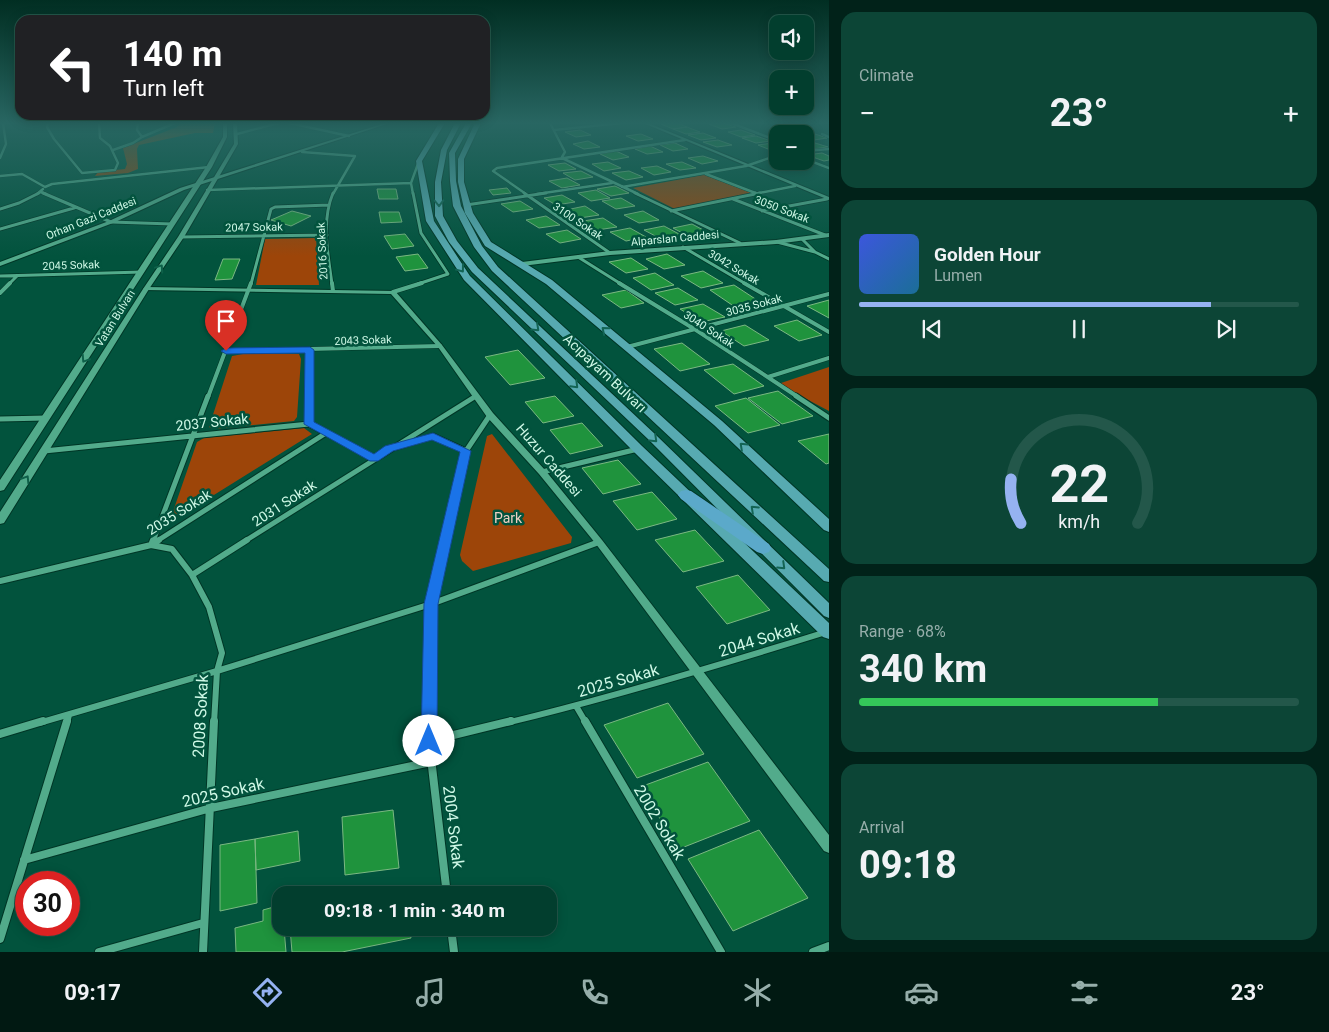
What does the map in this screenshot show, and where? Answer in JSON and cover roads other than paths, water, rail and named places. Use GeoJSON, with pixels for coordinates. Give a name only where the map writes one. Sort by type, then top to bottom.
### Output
{"type":"FeatureCollection","features":[{"type":"Feature","properties":{"kind":"highway"},"geometry":{"type":"LineString","coordinates":[[686,495],[763,548]]}},
{"type":"Feature","properties":{"kind":"main road","name":"Vatan Bulvarı"},"geometry":{"type":"LineString","coordinates":[[0,488],[142,272],[196,184],[209,167]]}},
{"type":"Feature","properties":{"kind":"main road","name":"Vatan Bulvarı"},"geometry":{"type":"LineString","coordinates":[[0,520],[181,237],[222,167]]}},
{"type":"Feature","properties":{"kind":"main road"},"geometry":{"type":"LineString","coordinates":[[420,167],[430,221],[467,278],[638,448],[828,632]]}},
{"type":"Feature","properties":{"kind":"main road","name":"Acıpayam Bulvarı"},"geometry":{"type":"LineString","coordinates":[[441,167],[438,182],[439,216],[453,242],[475,270],[653,438],[829,612]]}},
{"type":"Feature","properties":{"kind":"main road","name":"Acıpayam Bulvarı"},"geometry":{"type":"LineString","coordinates":[[453,167],[457,206],[478,247],[495,269],[574,344],[829,577]]}},
{"type":"Feature","properties":{"kind":"main road"},"geometry":{"type":"LineString","coordinates":[[461,167],[461,182],[466,206],[488,244],[549,282],[718,423],[829,528]]}},
{"type":"Feature","properties":{"kind":"street"},"geometry":{"type":"LineString","coordinates":[[77,167],[82,173],[115,170],[116,167]]}},
{"type":"Feature","properties":{"kind":"street"},"geometry":{"type":"LineString","coordinates":[[0,209],[19,204],[52,184],[205,167]]}},
{"type":"Feature","properties":{"kind":"street","name":"Orhan Gazi Caddesi"},"geometry":{"type":"LineString","coordinates":[[0,264],[111,222],[196,184],[250,167]]}},
{"type":"Feature","properties":{"kind":"street","name":"2016 Sokak"},"geometry":{"type":"LineString","coordinates":[[333,291],[327,234],[329,205],[336,186],[348,167]]}},
{"type":"Feature","properties":{"kind":"street"},"geometry":{"type":"LineString","coordinates":[[146,289],[393,292],[448,274],[420,233],[411,183],[417,167]]}},
{"type":"Feature","properties":{"kind":"street","name":"3100 Sokak"},"geometry":{"type":"LineString","coordinates":[[500,167],[493,171],[526,196],[610,253]]}},
{"type":"Feature","properties":{"kind":"street"},"geometry":{"type":"LineString","coordinates":[[582,167],[740,243]]}},
{"type":"Feature","properties":{"kind":"street"},"geometry":{"type":"LineString","coordinates":[[621,187],[737,167]]}},
{"type":"Feature","properties":{"kind":"street"},"geometry":{"type":"LineString","coordinates":[[749,167],[828,199]]}},
{"type":"Feature","properties":{"kind":"street"},"geometry":{"type":"LineString","coordinates":[[704,173],[759,194]]}},
{"type":"Feature","properties":{"kind":"street"},"geometry":{"type":"LineString","coordinates":[[0,176],[22,174],[45,187]]}},
{"type":"Feature","properties":{"kind":"street"},"geometry":{"type":"LineString","coordinates":[[207,190],[411,183]]}},
{"type":"Feature","properties":{"kind":"street"},"geometry":{"type":"LineString","coordinates":[[466,206],[613,183]]}},
{"type":"Feature","properties":{"kind":"street"},"geometry":{"type":"LineString","coordinates":[[671,211],[795,186]]}},
{"type":"Feature","properties":{"kind":"street"},"geometry":{"type":"LineString","coordinates":[[41,192],[111,222],[172,224]]}},
{"type":"Feature","properties":{"kind":"street","name":"3050 Sokak"},"geometry":{"type":"LineString","coordinates":[[733,199],[827,235]]}},
{"type":"Feature","properties":{"kind":"street"},"geometry":{"type":"LineString","coordinates":[[762,211],[828,199]]}},
{"type":"Feature","properties":{"kind":"street"},"geometry":{"type":"LineString","coordinates":[[152,545],[249,291],[271,209],[275,207],[329,205]]}},
{"type":"Feature","properties":{"kind":"street"},"geometry":{"type":"LineString","coordinates":[[0,229],[75,208]]}},
{"type":"Feature","properties":{"kind":"street","name":"2047 Sokak"},"geometry":{"type":"LineString","coordinates":[[181,237],[327,234]]}},
{"type":"Feature","properties":{"kind":"street","name":"Alparslan Caddesi"},"geometry":{"type":"LineString","coordinates":[[522,264],[610,253],[776,242],[827,235]]}},
{"type":"Feature","properties":{"kind":"street"},"geometry":{"type":"LineString","coordinates":[[802,239],[815,252]]}},
{"type":"Feature","properties":{"kind":"street"},"geometry":{"type":"LineString","coordinates":[[776,242],[815,252],[829,259]]}},
{"type":"Feature","properties":{"kind":"street","name":"3042 Sokak"},"geometry":{"type":"LineString","coordinates":[[683,247],[829,332]]}},
{"type":"Feature","properties":{"kind":"street","name":"3040 Sokak"},"geometry":{"type":"LineString","coordinates":[[578,257],[696,330],[829,418]]}},
{"type":"Feature","properties":{"kind":"street","name":"2045 Sokak"},"geometry":{"type":"LineString","coordinates":[[0,276],[142,272]]}},
{"type":"Feature","properties":{"kind":"street"},"geometry":{"type":"LineString","coordinates":[[0,293],[17,276]]}},
{"type":"Feature","properties":{"kind":"street","name":"Huzur Caddesi"},"geometry":{"type":"LineString","coordinates":[[393,292],[440,346],[490,415],[542,472],[598,542],[829,846]]}},
{"type":"Feature","properties":{"kind":"street","name":"3035 Sokak"},"geometry":{"type":"LineString","coordinates":[[626,348],[829,294]]}},
{"type":"Feature","properties":{"kind":"street","name":"2043 Sokak"},"geometry":{"type":"LineString","coordinates":[[226,351],[440,346]]}},
{"type":"Feature","properties":{"kind":"street"},"geometry":{"type":"LineString","coordinates":[[310,350],[309,424],[374,458]]}},
{"type":"Feature","properties":{"kind":"street"},"geometry":{"type":"LineString","coordinates":[[768,377],[829,358]]}},
{"type":"Feature","properties":{"kind":"street"},"geometry":{"type":"LineString","coordinates":[[389,449],[476,396]]}},
{"type":"Feature","properties":{"kind":"street","name":"2004 Sokak"},"geometry":{"type":"LineString","coordinates":[[446,886],[429,741],[431,604],[466,451],[490,415]]}},
{"type":"Feature","properties":{"kind":"street"},"geometry":{"type":"LineString","coordinates":[[0,419],[46,418]]}},
{"type":"Feature","properties":{"kind":"street","name":"2037 Sokak"},"geometry":{"type":"LineString","coordinates":[[44,451],[193,434],[309,424]]}},
{"type":"Feature","properties":{"kind":"street","name":"2035 Sokak"},"geometry":{"type":"LineString","coordinates":[[0,581],[152,545],[326,433]]}},
{"type":"Feature","properties":{"kind":"street"},"geometry":{"type":"LineString","coordinates":[[389,449],[433,436],[466,451]]}},
{"type":"Feature","properties":{"kind":"street"},"geometry":{"type":"LineString","coordinates":[[542,472],[638,448]]}},
{"type":"Feature","properties":{"kind":"street","name":"2031 Sokak"},"geometry":{"type":"LineString","coordinates":[[192,575],[389,449]]}},
{"type":"Feature","properties":{"kind":"street"},"geometry":{"type":"LineString","coordinates":[[0,734],[217,671],[431,604],[598,542]]}},
{"type":"Feature","properties":{"kind":"street","name":"2008 Sokak"},"geometry":{"type":"LineString","coordinates":[[152,545],[172,550],[192,575],[209,607],[222,653],[217,671],[203,952]]}},
{"type":"Feature","properties":{"kind":"street","name":"2044 Sokak"},"geometry":{"type":"LineString","coordinates":[[698,672],[828,632]]}},
{"type":"Feature","properties":{"kind":"street","name":"2025 Sokak"},"geometry":{"type":"LineString","coordinates":[[429,741],[576,706],[698,672]]}},
{"type":"Feature","properties":{"kind":"street","name":"2002 Sokak"},"geometry":{"type":"LineString","coordinates":[[576,706],[721,952]]}},
{"type":"Feature","properties":{"kind":"street"},"geometry":{"type":"LineString","coordinates":[[0,939],[69,715]]}},
{"type":"Feature","properties":{"kind":"street","name":"2025 Sokak"},"geometry":{"type":"LineString","coordinates":[[24,860],[210,808],[431,762]]}},
{"type":"Feature","properties":{"kind":"street"},"geometry":{"type":"LineString","coordinates":[[99,952],[203,923]]}},
{"type":"Feature","properties":{"kind":"street"},"geometry":{"type":"LineString","coordinates":[[452,936],[454,952]]}},
{"type":"Feature","properties":{"kind":"street"},"geometry":{"type":"LineString","coordinates":[[813,952],[829,946]]}},
{"type":"Feature","properties":{"kind":"park label","name":"Park"},"geometry":{"type":"Point","coordinates":[508,518]}}]}
